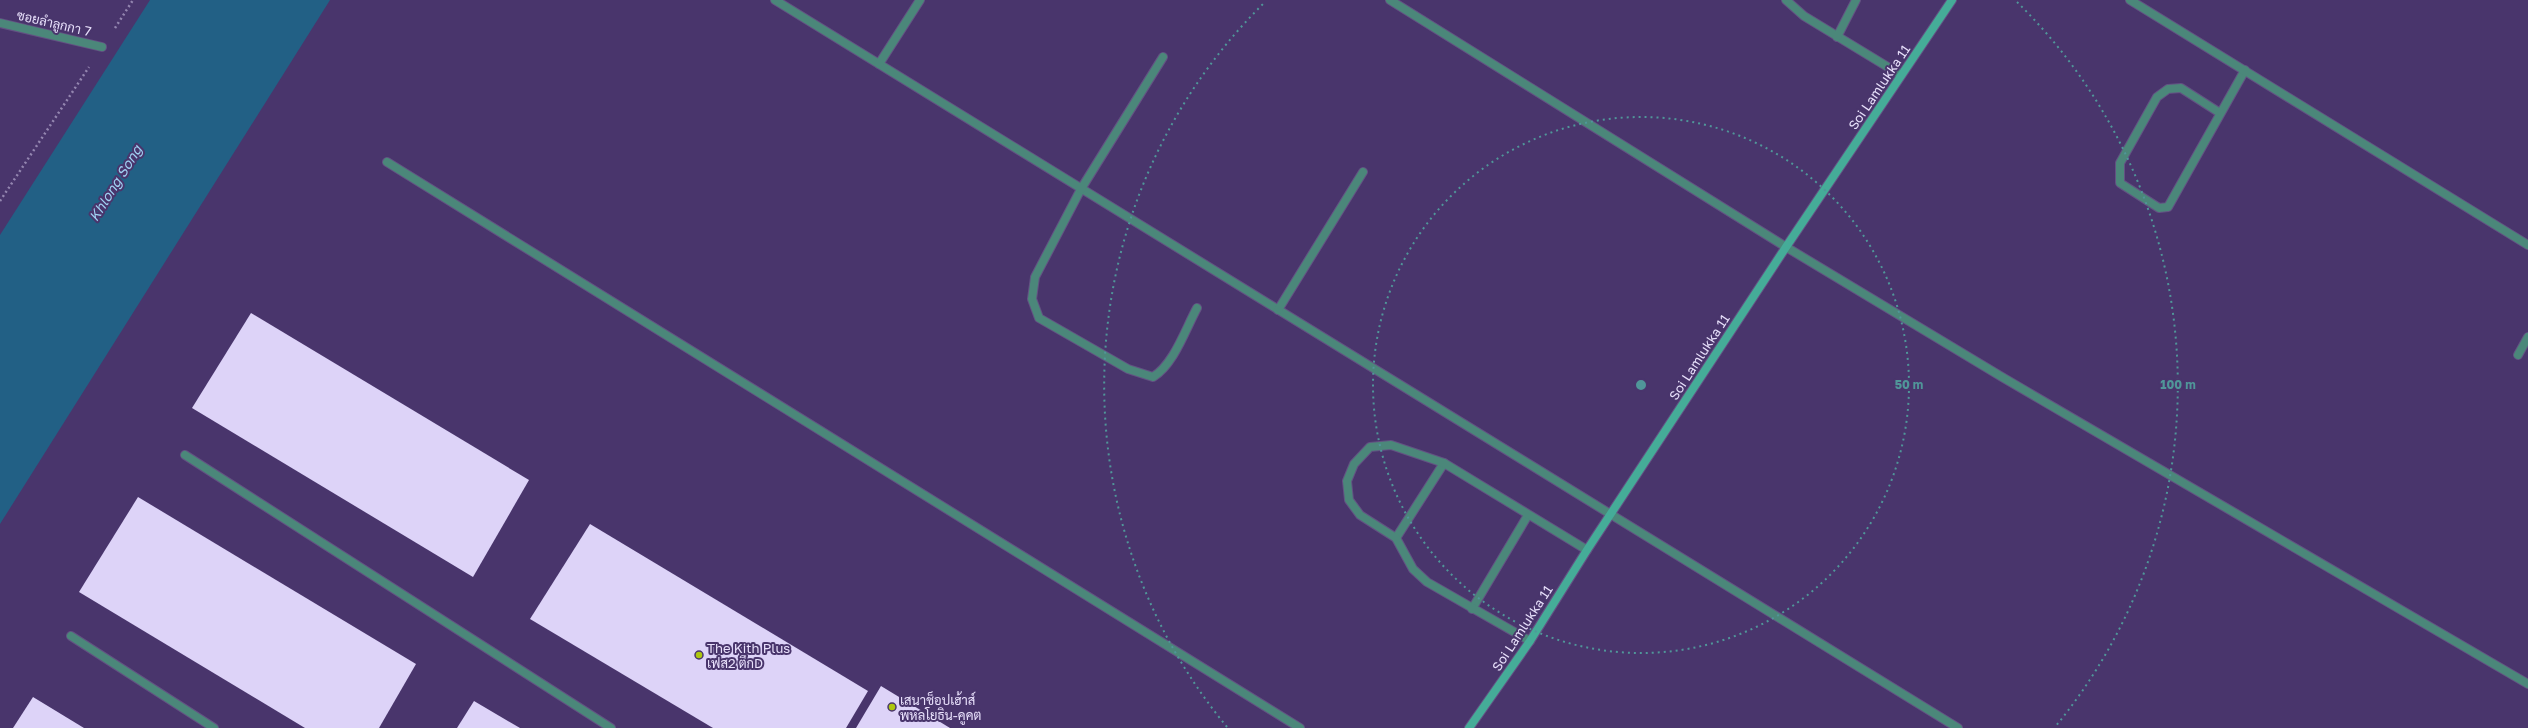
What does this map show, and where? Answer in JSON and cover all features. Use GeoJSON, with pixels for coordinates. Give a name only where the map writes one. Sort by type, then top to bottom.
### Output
{"type":"FeatureCollection","features":[{"type":"Feature","properties":{"kind":"street"},"geometry":{"type":"LineString","coordinates":[[775,0],[1958,728]]}},
{"type":"Feature","properties":{"kind":"street"},"geometry":{"type":"LineString","coordinates":[[879,64],[920,0]]}},
{"type":"Feature","properties":{"kind":"street"},"geometry":{"type":"LineString","coordinates":[[1390,0],[1786,247],[2002,377],[2528,684]]}},
{"type":"Feature","properties":{"kind":"street"},"geometry":{"type":"LineString","coordinates":[[1786,0],[1804,16],[1901,75]]}},
{"type":"Feature","properties":{"kind":"street"},"geometry":{"type":"LineString","coordinates":[[1837,37],[1856,0]]}},
{"type":"Feature","properties":{"kind":"street","name":"Soi Lamlukka 11"},"geometry":{"type":"LineString","coordinates":[[1469,728],[1530,641],[1587,550],[1786,247],[1952,0]]}},
{"type":"Feature","properties":{"kind":"street"},"geometry":{"type":"LineString","coordinates":[[2130,0],[2528,245]]}},
{"type":"Feature","properties":{"kind":"street","name":"ซอยลำลูกกา 7"},"geometry":{"type":"LineString","coordinates":[[0,23],[102,47]]}},
{"type":"Feature","properties":{"kind":"street"},"geometry":{"type":"LineString","coordinates":[[1163,57],[1081,188],[1035,277],[1032,299],[1039,318],[1128,369],[1153,377],[1160,373],[1171,358],[1197,308]]}},
{"type":"Feature","properties":{"kind":"street"},"geometry":{"type":"LineString","coordinates":[[2220,113],[2181,88],[2168,89],[2157,97],[2120,163],[2120,183],[2159,208],[2168,207],[2245,70]]}},
{"type":"Feature","properties":{"kind":"street"},"geometry":{"type":"LineString","coordinates":[[387,162],[1300,728]]}},
{"type":"Feature","properties":{"kind":"street"},"geometry":{"type":"LineString","coordinates":[[1278,310],[1363,172]]}},
{"type":"Feature","properties":{"kind":"street"},"geometry":{"type":"LineString","coordinates":[[2518,354],[2528,337]]}},
{"type":"Feature","properties":{"kind":"street"},"geometry":{"type":"LineString","coordinates":[[1530,641],[1427,582],[1413,569],[1396,538],[1360,516],[1349,500],[1347,482],[1354,464],[1370,447],[1391,444],[1444,462],[1587,550]]}},
{"type":"Feature","properties":{"kind":"street"},"geometry":{"type":"LineString","coordinates":[[185,455],[611,728]]}},
{"type":"Feature","properties":{"kind":"street"},"geometry":{"type":"LineString","coordinates":[[1396,538],[1444,462]]}},
{"type":"Feature","properties":{"kind":"street"},"geometry":{"type":"LineString","coordinates":[[1472,609],[1528,515]]}},
{"type":"Feature","properties":{"kind":"street"},"geometry":{"type":"LineString","coordinates":[[71,636],[214,728]]}},
{"type":"Feature","properties":{"kind":"path"},"geometry":{"type":"LineString","coordinates":[[0,201],[133,0]]}},
{"type":"Feature","properties":{"kind":"water","name":"Khlong Song"},"geometry":{"type":"Polygon","coordinates":[[[150,0],[330,0],[0,524],[0,235],[150,0]]]}},
{"type":"Feature","properties":{"kind":"building"},"geometry":{"type":"Polygon","coordinates":[[[251,313],[529,480],[473,577],[192,408],[251,313]]]}},
{"type":"Feature","properties":{"kind":"building"},"geometry":{"type":"Polygon","coordinates":[[[138,497],[416,664],[379,728],[305,728],[79,592],[138,497]]]}},
{"type":"Feature","properties":{"kind":"building","name":"The Kith Plus เฟส2 ตึกD"},"geometry":{"type":"Polygon","coordinates":[[[590,524],[868,691],[846,728],[713,728],[530,619],[590,524]]]}},
{"type":"Feature","properties":{"kind":"building","name":"เสนาช็อปเฮ้าส์ พหลโยธิน-คูคต"},"geometry":{"type":"Polygon","coordinates":[[[881,686],[950,728],[856,728],[881,686]]]}},
{"type":"Feature","properties":{"kind":"building"},"geometry":{"type":"Polygon","coordinates":[[[33,697],[84,728],[13,728],[33,697]]]}},
{"type":"Feature","properties":{"kind":"building"},"geometry":{"type":"Polygon","coordinates":[[[474,701],[520,728],[457,728],[474,701]]]}},
{"type":"Feature","properties":{"kind":"place","name":"The Kith Plus เฟส2 ตึกD"},"geometry":{"type":"Point","coordinates":[699,655]}},
{"type":"Feature","properties":{"kind":"place","name":"เสนาช็อปเฮ้าส์ พหลโยธิน-คูคต"},"geometry":{"type":"Point","coordinates":[892,707]}}]}
